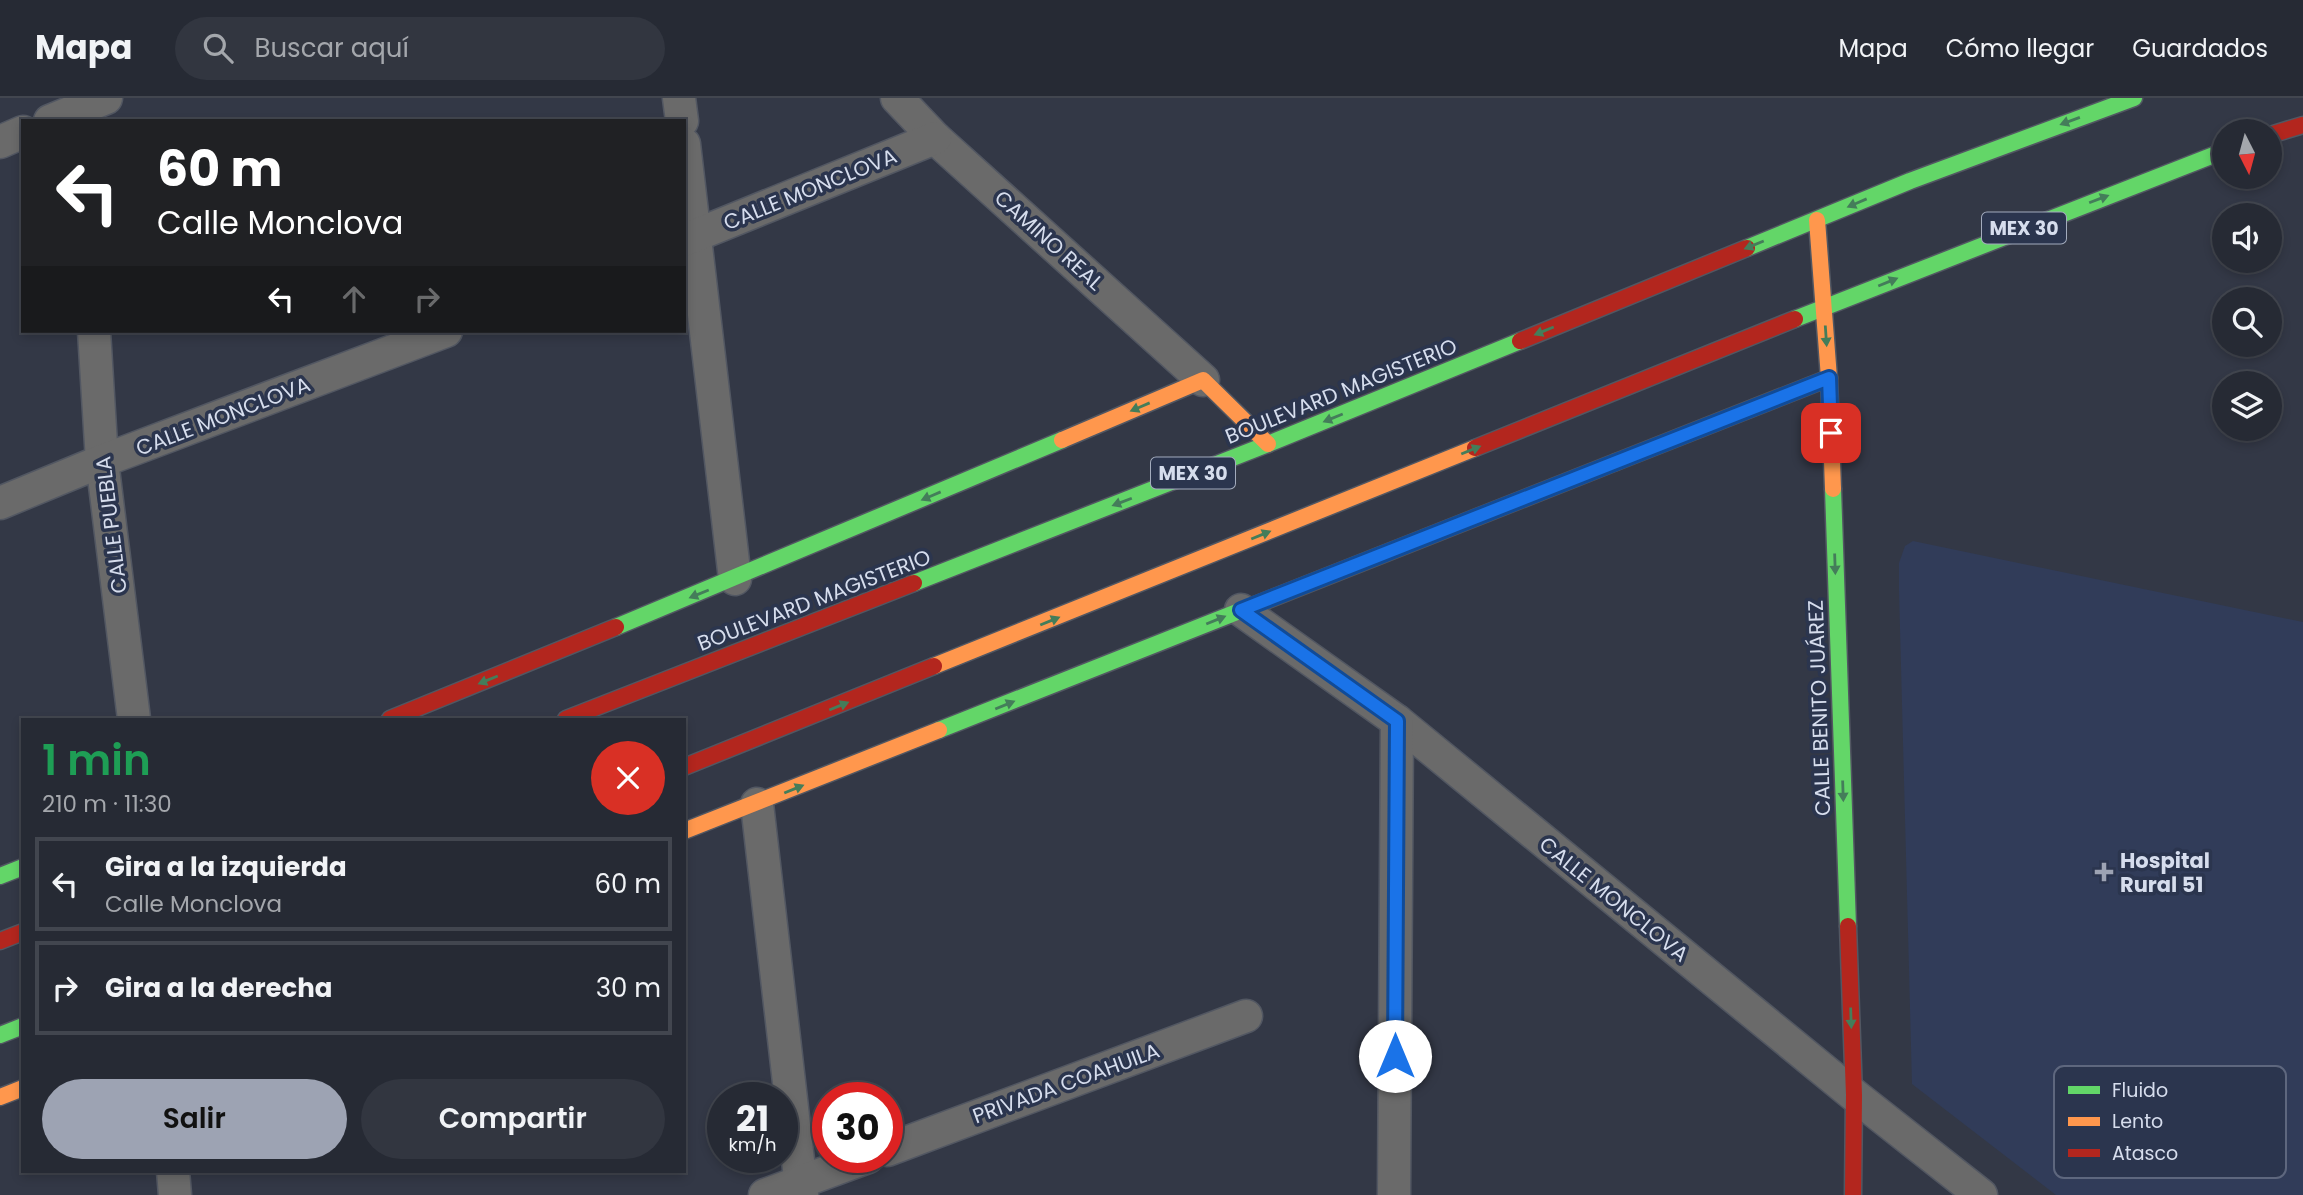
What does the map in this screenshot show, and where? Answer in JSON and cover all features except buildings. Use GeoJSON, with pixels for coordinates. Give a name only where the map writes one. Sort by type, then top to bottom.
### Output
{"type":"FeatureCollection","features":[{"type":"Feature","properties":{"kind":"main road","name":"MEX 30"},"geometry":{"type":"LineString","coordinates":[[1817,219],[1976,155],[2134,98]]}},
{"type":"Feature","properties":{"kind":"main road"},"geometry":{"type":"LineString","coordinates":[[2282,131],[2303,125]]}},
{"type":"Feature","properties":{"kind":"main road","name":"MEX 30"},"geometry":{"type":"LineString","coordinates":[[686,766],[1824,307],[2212,155]]}},
{"type":"Feature","properties":{"kind":"main road","name":"CALLE BENITO JUÁREZ"},"geometry":{"type":"LineString","coordinates":[[1817,219],[1829,378],[1854,1095],[1853,1195]]}},
{"type":"Feature","properties":{"kind":"main road","name":"BOULEVARD MAGISTERIO"},"geometry":{"type":"LineString","coordinates":[[569,718],[1268,444],[1817,219]]}},
{"type":"Feature","properties":{"kind":"main road"},"geometry":{"type":"LineString","coordinates":[[686,830],[1829,378]]}},
{"type":"Feature","properties":{"kind":"main road"},"geometry":{"type":"LineString","coordinates":[[392,718],[735,579],[1203,380],[1268,444]]}},
{"type":"Feature","properties":{"kind":"main road"},"geometry":{"type":"LineString","coordinates":[[0,876],[21,868]]}},
{"type":"Feature","properties":{"kind":"main road"},"geometry":{"type":"LineString","coordinates":[[0,941],[21,933]]}},
{"type":"Feature","properties":{"kind":"main road"},"geometry":{"type":"LineString","coordinates":[[0,1035],[21,1027]]}},
{"type":"Feature","properties":{"kind":"main road"},"geometry":{"type":"LineString","coordinates":[[0,1097],[21,1089]]}},
{"type":"Feature","properties":{"kind":"street"},"geometry":{"type":"LineString","coordinates":[[679,98],[682,119]]}},
{"type":"Feature","properties":{"kind":"street","name":"CAMINO REAL"},"geometry":{"type":"LineString","coordinates":[[897,98],[935,138],[1203,380]]}},
{"type":"Feature","properties":{"kind":"street"},"geometry":{"type":"LineString","coordinates":[[55,119],[87,106]]}},
{"type":"Feature","properties":{"kind":"street"},"geometry":{"type":"LineString","coordinates":[[0,142],[21,133]]}},
{"type":"Feature","properties":{"kind":"street","name":"CALLE MONCLOVA"},"geometry":{"type":"LineString","coordinates":[[689,238],[935,138]]}},
{"type":"Feature","properties":{"kind":"street"},"geometry":{"type":"LineString","coordinates":[[686,182],[689,238],[735,579]]}},
{"type":"Feature","properties":{"kind":"street","name":"CALLE PUEBLA"},"geometry":{"type":"LineString","coordinates":[[94,333],[102,461],[134,718]]}},
{"type":"Feature","properties":{"kind":"street","name":"CALLE MONCLOVA"},"geometry":{"type":"LineString","coordinates":[[0,503],[102,461],[441,333]]}},
{"type":"Feature","properties":{"kind":"street","name":"CALLE MONCLOVA"},"geometry":{"type":"LineString","coordinates":[[1241,610],[1397,721],[1854,1095],[1981,1195]]}},
{"type":"Feature","properties":{"kind":"street"},"geometry":{"type":"LineString","coordinates":[[1394,1195],[1397,721]]}},
{"type":"Feature","properties":{"kind":"street"},"geometry":{"type":"LineString","coordinates":[[757,804],[802,1188]]}},
{"type":"Feature","properties":{"kind":"street","name":"PRIVADA COAHUILA"},"geometry":{"type":"LineString","coordinates":[[903,1144],[1246,1016]]}},
{"type":"Feature","properties":{"kind":"street"},"geometry":{"type":"LineString","coordinates":[[173,1173],[175,1195]]}},
{"type":"Feature","properties":{"kind":"street"},"geometry":{"type":"LineString","coordinates":[[765,1195],[802,1188],[834,1173]]}},
{"type":"Feature","properties":{"kind":"shaded area","name":"Hospital Rural 51"},"geometry":{"type":"Polygon","coordinates":[[[1913,541],[2303,622],[2303,1195],[2056,1195],[1912,1084],[1899,590],[1899,563],[1905,546],[1913,541]]]}},
{"type":"Feature","properties":{"kind":"traffic: fast"},"geometry":{"type":"LineString","coordinates":[[1747,248],[1910,181],[2134,98]]}},
{"type":"Feature","properties":{"kind":"traffic: fast"},"geometry":{"type":"LineString","coordinates":[[1795,319],[2212,156]]}},
{"type":"Feature","properties":{"kind":"traffic: fast"},"geometry":{"type":"LineString","coordinates":[[914,583],[1268,444],[1520,341]]}},
{"type":"Feature","properties":{"kind":"traffic: fast"},"geometry":{"type":"LineString","coordinates":[[616,627],[1062,440]]}},
{"type":"Feature","properties":{"kind":"traffic: fast"},"geometry":{"type":"LineString","coordinates":[[939,730],[1616,462]]}},
{"type":"Feature","properties":{"kind":"traffic: fast"},"geometry":{"type":"LineString","coordinates":[[1833,489],[1848,926]]}},
{"type":"Feature","properties":{"kind":"traffic: fast"},"geometry":{"type":"LineString","coordinates":[[0,876],[21,868]]}},
{"type":"Feature","properties":{"kind":"traffic: fast"},"geometry":{"type":"LineString","coordinates":[[0,1035],[21,1027]]}},
{"type":"Feature","properties":{"kind":"traffic: slow"},"geometry":{"type":"LineString","coordinates":[[1817,220],[1829,378],[1833,489]]}},
{"type":"Feature","properties":{"kind":"traffic: slow"},"geometry":{"type":"LineString","coordinates":[[1616,462],[1829,378]]}},
{"type":"Feature","properties":{"kind":"traffic: slow"},"geometry":{"type":"LineString","coordinates":[[1062,440],[1203,380],[1268,444]]}},
{"type":"Feature","properties":{"kind":"traffic: slow"},"geometry":{"type":"LineString","coordinates":[[934,666],[1475,448]]}},
{"type":"Feature","properties":{"kind":"traffic: slow"},"geometry":{"type":"LineString","coordinates":[[686,830],[939,730]]}},
{"type":"Feature","properties":{"kind":"traffic: slow"},"geometry":{"type":"LineString","coordinates":[[0,1097],[21,1089]]}},
{"type":"Feature","properties":{"kind":"traffic: jam"},"geometry":{"type":"LineString","coordinates":[[2282,131],[2303,125]]}},
{"type":"Feature","properties":{"kind":"traffic: jam"},"geometry":{"type":"LineString","coordinates":[[1520,341],[1747,248]]}},
{"type":"Feature","properties":{"kind":"traffic: jam"},"geometry":{"type":"LineString","coordinates":[[1475,448],[1795,319]]}},
{"type":"Feature","properties":{"kind":"traffic: jam"},"geometry":{"type":"LineString","coordinates":[[569,718],[914,583]]}},
{"type":"Feature","properties":{"kind":"traffic: jam"},"geometry":{"type":"LineString","coordinates":[[392,718],[616,627]]}},
{"type":"Feature","properties":{"kind":"traffic: jam"},"geometry":{"type":"LineString","coordinates":[[686,766],[934,666]]}},
{"type":"Feature","properties":{"kind":"traffic: jam"},"geometry":{"type":"LineString","coordinates":[[1848,926],[1854,1095],[1853,1195]]}},
{"type":"Feature","properties":{"kind":"traffic: jam"},"geometry":{"type":"LineString","coordinates":[[0,941],[21,933]]}},
{"type":"Feature","properties":{"kind":"place","name":"Hospital Rural 51"},"geometry":{"type":"Point","coordinates":[2104,872]}},
{"type":"Feature","properties":{"kind":"route"},"geometry":{"type":"LineString","coordinates":[[1395,1056],[1397,721],[1241,610],[1829,378],[1831,433]]}}]}
